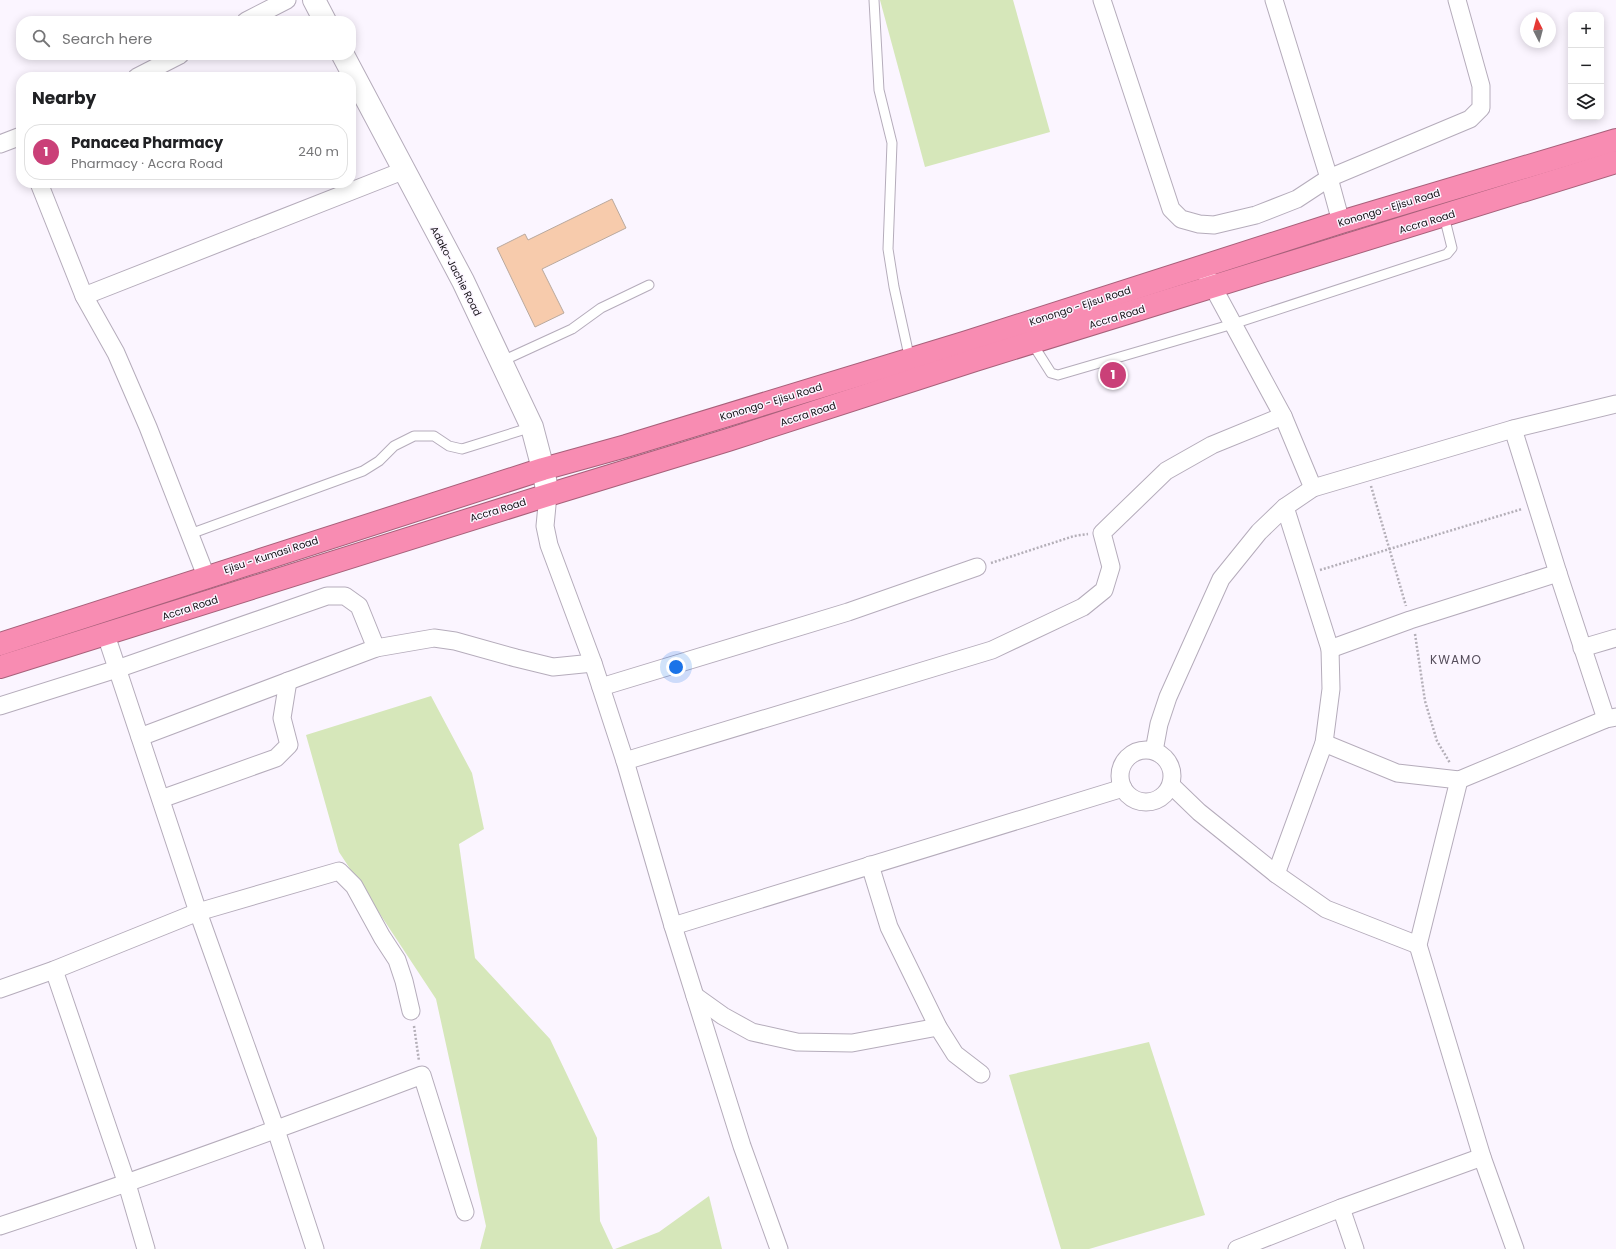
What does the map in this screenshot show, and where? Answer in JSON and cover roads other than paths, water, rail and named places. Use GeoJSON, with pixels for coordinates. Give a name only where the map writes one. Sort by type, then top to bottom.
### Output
{"type":"FeatureCollection","features":[{"type":"Feature","properties":{"kind":"highway","name":"Konongo - Ejisu Road"},"geometry":{"type":"LineString","coordinates":[[543,469],[626,446],[910,360],[1341,222],[1616,140]]}},
{"type":"Feature","properties":{"kind":"highway","name":"Accra Road"},"geometry":{"type":"LineString","coordinates":[[0,667],[728,440],[1032,343],[1616,162]]}},
{"type":"Feature","properties":{"kind":"highway","name":"Ejisu - Kumasi Road"},"geometry":{"type":"LineString","coordinates":[[0,644],[206,576],[543,469]]}},
{"type":"Feature","properties":{"kind":"street"},"geometry":{"type":"LineString","coordinates":[[256,16],[287,0]]}},
{"type":"Feature","properties":{"kind":"street"},"geometry":{"type":"LineString","coordinates":[[314,0],[322,16]]}},
{"type":"Feature","properties":{"kind":"street"},"geometry":{"type":"LineString","coordinates":[[1102,0],[1171,209],[1181,219],[1199,224],[1214,225],[1256,215],[1297,199],[1329,178],[1470,119],[1481,108],[1481,86],[1457,0]]}},
{"type":"Feature","properties":{"kind":"street"},"geometry":{"type":"LineString","coordinates":[[1274,0],[1329,178],[1341,222]]}},
{"type":"Feature","properties":{"kind":"street"},"geometry":{"type":"LineString","coordinates":[[147,72],[170,60]]}},
{"type":"Feature","properties":{"kind":"street","name":"Adako-Jachie Road"},"geometry":{"type":"LineString","coordinates":[[346,60],[352,72]]}},
{"type":"Feature","properties":{"kind":"street","name":"Adako-Jachie Road"},"geometry":{"type":"LineString","coordinates":[[356,79],[463,281],[532,427],[548,495]]}},
{"type":"Feature","properties":{"kind":"street"},"geometry":{"type":"LineString","coordinates":[[0,144],[16,139]]}},
{"type":"Feature","properties":{"kind":"street"},"geometry":{"type":"LineString","coordinates":[[84,296],[405,170]]}},
{"type":"Feature","properties":{"kind":"street"},"geometry":{"type":"LineString","coordinates":[[41,188],[84,296],[116,353],[148,426],[206,576]]}},
{"type":"Feature","properties":{"kind":"street"},"geometry":{"type":"LineString","coordinates":[[1202,267],[1283,416],[1313,488]]}},
{"type":"Feature","properties":{"kind":"street"},"geometry":{"type":"LineString","coordinates":[[1154,751],[1159,724],[1168,697],[1220,579],[1259,532],[1286,507],[1313,488],[1513,429],[1616,404]]}},
{"type":"Feature","properties":{"kind":"street"},"geometry":{"type":"LineString","coordinates":[[625,761],[992,650],[1083,607],[1104,590],[1111,567],[1102,533],[1166,471],[1212,445],[1283,416]]}},
{"type":"Feature","properties":{"kind":"street"},"geometry":{"type":"LineString","coordinates":[[1324,743],[1397,773],[1459,780],[1611,718],[1582,648],[1513,429]]}},
{"type":"Feature","properties":{"kind":"street"},"geometry":{"type":"LineString","coordinates":[[548,495],[545,526],[549,545],[601,687],[625,761],[673,926],[742,1146],[779,1249]]}},
{"type":"Feature","properties":{"kind":"street"},"geometry":{"type":"LineString","coordinates":[[1276,874],[1324,743],[1331,689],[1330,650],[1286,507]]}},
{"type":"Feature","properties":{"kind":"street"},"geometry":{"type":"LineString","coordinates":[[601,687],[848,612],[977,567]]}},
{"type":"Feature","properties":{"kind":"street"},"geometry":{"type":"LineString","coordinates":[[1330,650],[1412,620],[1558,573]]}},
{"type":"Feature","properties":{"kind":"street"},"geometry":{"type":"LineString","coordinates":[[0,706],[117,669],[327,596],[345,596],[360,606],[376,648]]}},
{"type":"Feature","properties":{"kind":"street"},"geometry":{"type":"LineString","coordinates":[[106,635],[198,912],[276,1130],[315,1249]]}},
{"type":"Feature","properties":{"kind":"street"},"geometry":{"type":"LineString","coordinates":[[140,737],[376,648],[434,638],[455,641],[553,667],[593,663]]}},
{"type":"Feature","properties":{"kind":"street"},"geometry":{"type":"LineString","coordinates":[[1582,648],[1616,638]]}},
{"type":"Feature","properties":{"kind":"street"},"geometry":{"type":"LineString","coordinates":[[161,799],[276,758],[289,745],[282,718],[288,681]]}},
{"type":"Feature","properties":{"kind":"street"},"geometry":{"type":"LineString","coordinates":[[1144,750],[1154,751],[1163,756],[1170,764],[1172,774],[1171,785],[1166,794],[1158,800],[1148,803],[1138,801],[1129,796],[1123,788],[1120,779],[1121,768],[1126,759],[1134,753],[1144,750]]}},
{"type":"Feature","properties":{"kind":"street"},"geometry":{"type":"LineString","coordinates":[[1459,780],[1418,945],[1482,1157],[1512,1248]]}},
{"type":"Feature","properties":{"kind":"street"},"geometry":{"type":"LineString","coordinates":[[1171,785],[1199,812],[1276,874],[1326,909],[1418,945]]}},
{"type":"Feature","properties":{"kind":"street"},"geometry":{"type":"LineString","coordinates":[[673,926],[1123,788]]}},
{"type":"Feature","properties":{"kind":"street"},"geometry":{"type":"LineString","coordinates":[[870,865],[889,927],[938,1027],[955,1054],[981,1074]]}},
{"type":"Feature","properties":{"kind":"street"},"geometry":{"type":"LineString","coordinates":[[0,989],[54,970],[198,912],[339,871],[354,886],[382,937],[397,960],[404,980],[411,1011]]}},
{"type":"Feature","properties":{"kind":"street"},"geometry":{"type":"LineString","coordinates":[[54,970],[127,1184],[146,1249]]}},
{"type":"Feature","properties":{"kind":"street"},"geometry":{"type":"LineString","coordinates":[[695,996],[722,1016],[752,1032],[797,1042],[852,1043],[938,1027]]}},
{"type":"Feature","properties":{"kind":"street"},"geometry":{"type":"LineString","coordinates":[[0,1226],[127,1184],[422,1075],[465,1212]]}},
{"type":"Feature","properties":{"kind":"street"},"geometry":{"type":"LineString","coordinates":[[1237,1249],[1341,1208],[1482,1157]]}},
{"type":"Feature","properties":{"kind":"street"},"geometry":{"type":"LineString","coordinates":[[1341,1208],[1355,1249]]}},
{"type":"Feature","properties":{"kind":"lane"},"geometry":{"type":"LineString","coordinates":[[874,0],[879,90],[892,143],[888,249],[894,287],[910,360]]}},
{"type":"Feature","properties":{"kind":"lane"},"geometry":{"type":"LineString","coordinates":[[1032,343],[1051,373],[1058,375],[1233,324],[1448,254],[1452,248],[1444,216]]}},
{"type":"Feature","properties":{"kind":"lane"},"geometry":{"type":"LineString","coordinates":[[500,362],[572,329],[601,308],[649,285]]}},
{"type":"Feature","properties":{"kind":"lane"},"geometry":{"type":"LineString","coordinates":[[190,534],[363,471],[379,461],[394,446],[414,436],[434,436],[449,446],[462,449],[532,427]]}},
{"type":"Feature","properties":{"kind":"place","name":"Panacea Pharmacy"},"geometry":{"type":"Point","coordinates":[1113,375]}},
{"type":"Feature","properties":{"kind":"district","name":"KWAMO"},"geometry":{"type":"Point","coordinates":[1456,659]}}]}
